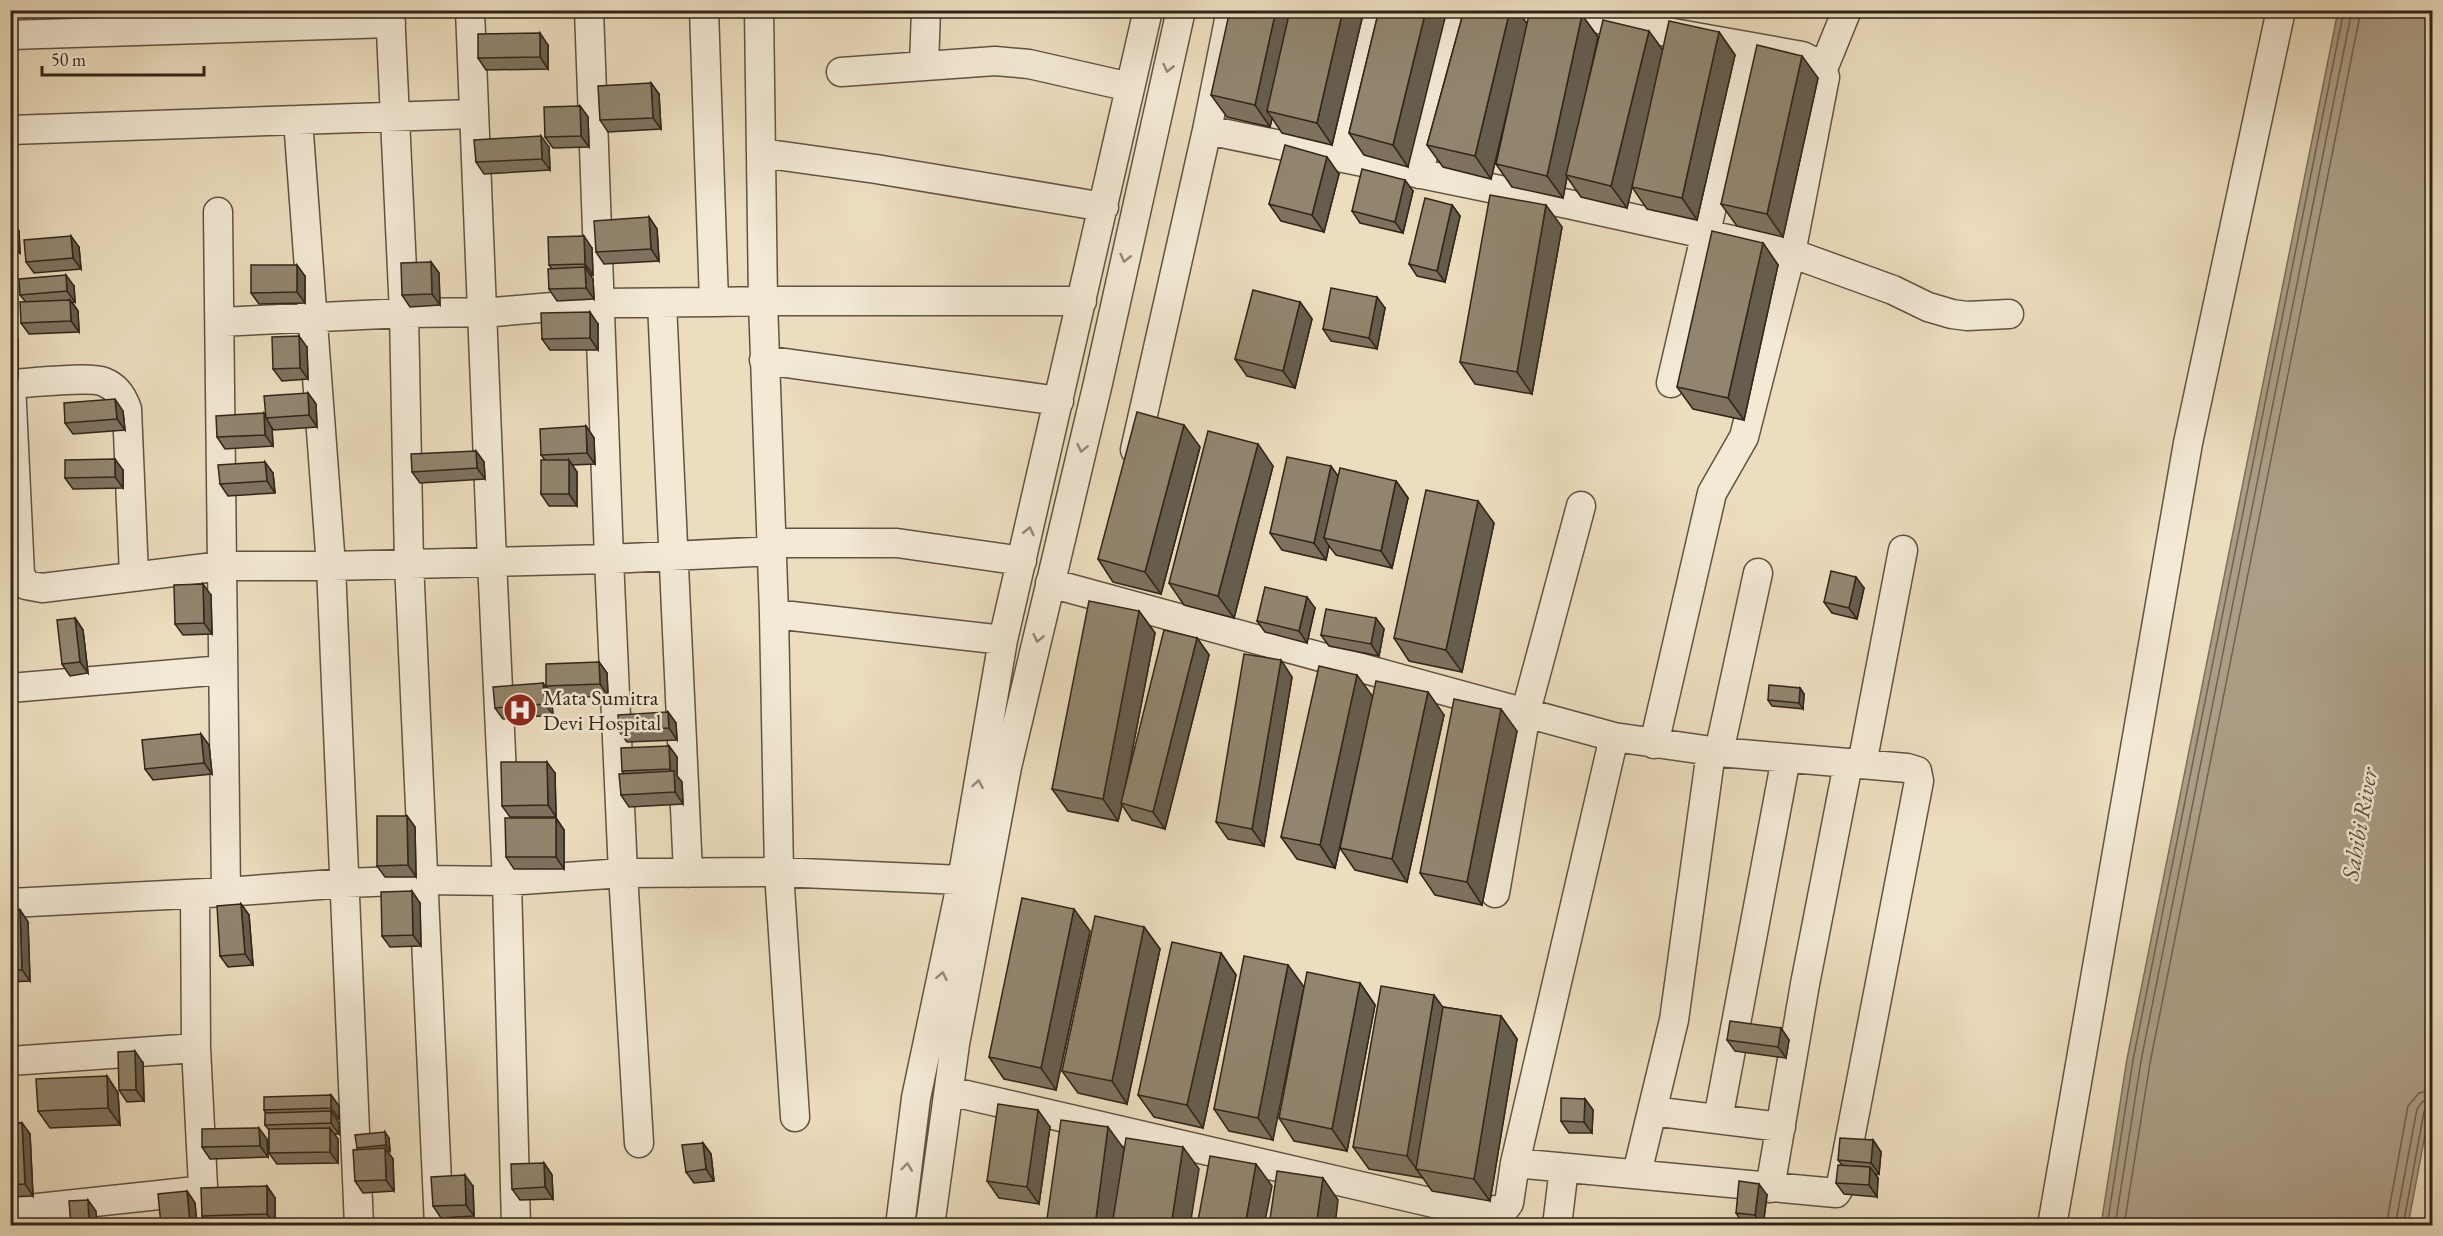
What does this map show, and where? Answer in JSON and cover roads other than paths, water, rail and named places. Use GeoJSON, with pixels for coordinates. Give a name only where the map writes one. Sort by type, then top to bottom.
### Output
{"type":"FeatureCollection","features":[{"type":"Feature","properties":{"kind":"street"},"geometry":{"type":"LineString","coordinates":[[470,10],[507,881],[516,1226]]}},
{"type":"Feature","properties":{"kind":"street"},"geometry":{"type":"LineString","coordinates":[[590,10],[609,559],[623,873],[639,1143]]}},
{"type":"Feature","properties":{"kind":"street"},"geometry":{"type":"LineString","coordinates":[[704,10],[714,303]]}},
{"type":"Feature","properties":{"kind":"street"},"geometry":{"type":"LineString","coordinates":[[759,10],[764,360],[774,614],[779,872],[795,1117]]}},
{"type":"Feature","properties":{"kind":"street"},"geometry":{"type":"LineString","coordinates":[[924,65],[926,10]]}},
{"type":"Feature","properties":{"kind":"street"},"geometry":{"type":"LineString","coordinates":[[930,1226],[949,1091],[1003,640],[1148,10]]}},
{"type":"Feature","properties":{"kind":"street"},"geometry":{"type":"LineString","coordinates":[[900,1226],[916,1098],[1007,767],[1180,10]]}},
{"type":"Feature","properties":{"kind":"street"},"geometry":{"type":"LineString","coordinates":[[1130,474],[1207,130],[1231,10]]}},
{"type":"Feature","properties":{"kind":"street"},"geometry":{"type":"LineString","coordinates":[[1344,158],[1376,10]]}},
{"type":"Feature","properties":{"kind":"street"},"geometry":{"type":"LineString","coordinates":[[1419,174],[1454,10]]}},
{"type":"Feature","properties":{"kind":"street"},"geometry":{"type":"LineString","coordinates":[[1563,10],[1610,26],[1802,56],[1816,62],[1823,69],[1826,83],[1791,253],[1744,438],[1731,463],[1716,484],[1707,508],[1654,744]]}},
{"type":"Feature","properties":{"kind":"street"},"geometry":{"type":"LineString","coordinates":[[1823,69],[1847,10]]}},
{"type":"Feature","properties":{"kind":"street"},"geometry":{"type":"LineString","coordinates":[[2052,1226],[2188,443],[2281,10]]}},
{"type":"Feature","properties":{"kind":"street"},"geometry":{"type":"LineString","coordinates":[[10,35],[88,22],[390,17],[404,313],[409,563],[439,1226]]}},
{"type":"Feature","properties":{"kind":"street"},"geometry":{"type":"LineString","coordinates":[[1671,383],[1749,46]]}},
{"type":"Feature","properties":{"kind":"street"},"geometry":{"type":"LineString","coordinates":[[841,72],[978,61],[1014,62],[1130,87]]}},
{"type":"Feature","properties":{"kind":"street"},"geometry":{"type":"LineString","coordinates":[[10,130],[473,114]]}},
{"type":"Feature","properties":{"kind":"street"},"geometry":{"type":"LineString","coordinates":[[298,120],[331,566],[359,1226]]}},
{"type":"Feature","properties":{"kind":"street"},"geometry":{"type":"LineString","coordinates":[[1207,130],[1419,174],[1570,193],[1704,234],[1791,253],[1893,290],[1928,307],[1952,314],[1967,316],[2009,314]]}},
{"type":"Feature","properties":{"kind":"street"},"geometry":{"type":"LineString","coordinates":[[762,153],[876,169],[1104,207]]}},
{"type":"Feature","properties":{"kind":"street"},"geometry":{"type":"LineString","coordinates":[[218,212],[226,892]]}},
{"type":"Feature","properties":{"kind":"street"},"geometry":{"type":"LineString","coordinates":[[220,322],[404,313],[482,312],[599,303],[1082,301]]}},
{"type":"Feature","properties":{"kind":"street"},"geometry":{"type":"LineString","coordinates":[[662,303],[688,873]]}},
{"type":"Feature","properties":{"kind":"street"},"geometry":{"type":"LineString","coordinates":[[764,360],[1059,401]]}},
{"type":"Feature","properties":{"kind":"street"},"geometry":{"type":"LineString","coordinates":[[134,575],[127,409],[122,396],[114,386],[98,380],[11,384],[12,470],[20,574],[26,585],[42,588],[222,566],[331,566],[609,559],[771,547],[897,543],[1022,561]]}},
{"type":"Feature","properties":{"kind":"street"},"geometry":{"type":"LineString","coordinates":[[1495,893],[1526,713],[1581,506]]}},
{"type":"Feature","properties":{"kind":"street"},"geometry":{"type":"LineString","coordinates":[[1770,1188],[1805,984],[1903,550]]}},
{"type":"Feature","properties":{"kind":"street"},"geometry":{"type":"LineString","coordinates":[[1637,1173],[1674,1020],[1715,752],[1758,573]]}},
{"type":"Feature","properties":{"kind":"street"},"geometry":{"type":"LineString","coordinates":[[1050,583],[1105,587],[1526,713],[1614,737],[1715,752],[1915,769],[1919,774],[1919,782],[1840,1189],[1834,1193],[1770,1188],[1637,1173],[1515,1163]]}},
{"type":"Feature","properties":{"kind":"street"},"geometry":{"type":"LineString","coordinates":[[774,614],[1003,640]]}},
{"type":"Feature","properties":{"kind":"street"},"geometry":{"type":"LineString","coordinates":[[10,688],[223,670]]}},
{"type":"Feature","properties":{"kind":"street"},"geometry":{"type":"LineString","coordinates":[[949,1091],[1450,1216],[1507,1218],[1515,1163],[1614,737]]}},
{"type":"Feature","properties":{"kind":"street"},"geometry":{"type":"LineString","coordinates":[[1718,1119],[1786,758]]}},
{"type":"Feature","properties":{"kind":"street"},"geometry":{"type":"LineString","coordinates":[[10,903],[195,894],[346,883],[423,880],[507,881],[623,873],[779,872],[974,883]]}},
{"type":"Feature","properties":{"kind":"street"},"geometry":{"type":"LineString","coordinates":[[195,894],[196,1048],[205,1226]]}},
{"type":"Feature","properties":{"kind":"street"},"geometry":{"type":"LineString","coordinates":[[10,1061],[196,1048]]}},
{"type":"Feature","properties":{"kind":"street"},"geometry":{"type":"LineString","coordinates":[[1652,1111],[1781,1127]]}},
{"type":"Feature","properties":{"kind":"street"},"geometry":{"type":"LineString","coordinates":[[1557,1226],[1564,1168]]}},
{"type":"Feature","properties":{"kind":"street"},"geometry":{"type":"LineString","coordinates":[[10,1211],[203,1190]]}},
{"type":"Feature","properties":{"kind":"water","name":"Sahibi River"},"geometry":{"type":"Polygon","coordinates":[[[2338,11],[2432,11],[2432,1098],[2408,1225],[2101,1225],[2127,1059],[2338,11]]]}},
{"type":"Feature","properties":{"kind":"place","name":"Mata Sumitra Devi Hospital"},"geometry":{"type":"Point","coordinates":[520,710]}}]}
